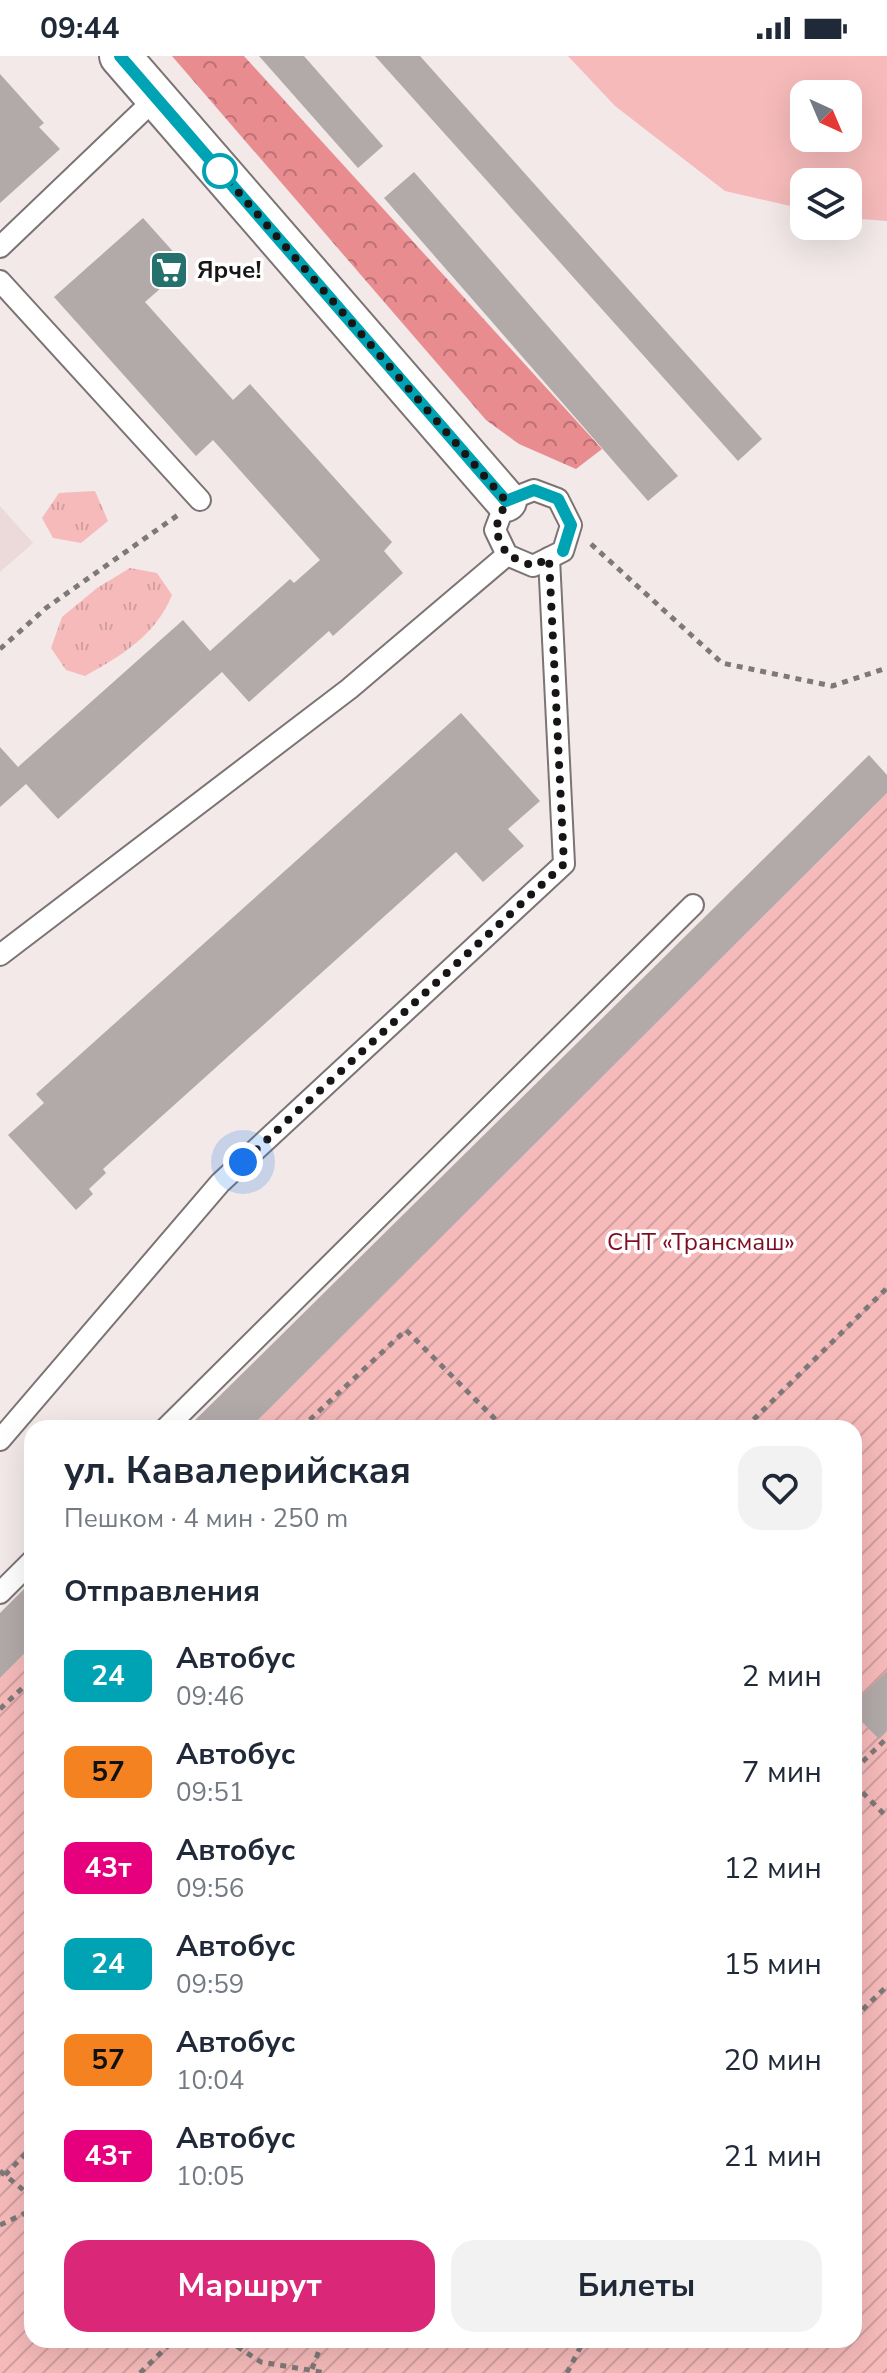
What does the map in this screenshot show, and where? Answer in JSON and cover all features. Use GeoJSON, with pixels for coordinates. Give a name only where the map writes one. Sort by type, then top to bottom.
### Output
{"type":"FeatureCollection","features":[{"type":"Feature","properties":{"kind":"street"},"geometry":{"type":"LineString","coordinates":[[120,56],[506,501]]}},
{"type":"Feature","properties":{"kind":"lane"},"geometry":{"type":"LineString","coordinates":[[0,247],[156,98]]}},
{"type":"Feature","properties":{"kind":"lane"},"geometry":{"type":"LineString","coordinates":[[0,281],[200,500]]}},
{"type":"Feature","properties":{"kind":"lane"},"geometry":{"type":"LineString","coordinates":[[534,490],[558,499],[571,525],[563,551],[533,566],[507,555],[495,530],[506,501],[534,490]]}},
{"type":"Feature","properties":{"kind":"lane"},"geometry":{"type":"LineString","coordinates":[[0,955],[349,689],[507,555]]}},
{"type":"Feature","properties":{"kind":"lane"},"geometry":{"type":"LineString","coordinates":[[0,1440],[220,1183],[564,864],[549,558]]}},
{"type":"Feature","properties":{"kind":"lane"},"geometry":{"type":"LineString","coordinates":[[174,1420],[693,905]]}},
{"type":"Feature","properties":{"kind":"lane"},"geometry":{"type":"LineString","coordinates":[[0,1593],[24,1569]]}},
{"type":"Feature","properties":{"kind":"path"},"geometry":{"type":"LineString","coordinates":[[0,649],[57,600],[200,500]]}},
{"type":"Feature","properties":{"kind":"path"},"geometry":{"type":"LineString","coordinates":[[571,525],[722,663],[832,686],[887,668]]}},
{"type":"Feature","properties":{"kind":"path"},"geometry":{"type":"LineString","coordinates":[[753,1420],[887,1288]]}},
{"type":"Feature","properties":{"kind":"path"},"geometry":{"type":"LineString","coordinates":[[310,1420],[406,1330],[496,1420]]}},
{"type":"Feature","properties":{"kind":"path"},"geometry":{"type":"LineString","coordinates":[[0,1709],[24,1686]]}},
{"type":"Feature","properties":{"kind":"path"},"geometry":{"type":"LineString","coordinates":[[862,1762],[887,1738]]}},
{"type":"Feature","properties":{"kind":"path"},"geometry":{"type":"LineString","coordinates":[[862,1792],[887,1817]]}},
{"type":"Feature","properties":{"kind":"path"},"geometry":{"type":"LineString","coordinates":[[862,2010],[887,1986]]}},
{"type":"Feature","properties":{"kind":"path"},"geometry":{"type":"LineString","coordinates":[[24,2154],[2,2173],[24,2191]]}},
{"type":"Feature","properties":{"kind":"path"},"geometry":{"type":"LineString","coordinates":[[0,2225],[24,2214]]}},
{"type":"Feature","properties":{"kind":"path"},"geometry":{"type":"LineString","coordinates":[[140,2373],[166,2348]]}},
{"type":"Feature","properties":{"kind":"path"},"geometry":{"type":"LineString","coordinates":[[239,2348],[261,2362],[327,2373]]}},
{"type":"Feature","properties":{"kind":"path"},"geometry":{"type":"LineString","coordinates":[[312,2369],[320,2348]]}},
{"type":"Feature","properties":{"kind":"path"},"geometry":{"type":"LineString","coordinates":[[567,2373],[580,2348]]}},
{"type":"Feature","properties":{"kind":"shaded area"},"geometry":{"type":"Polygon","coordinates":[[[0,506],[33,543],[0,572],[0,506]]]}},
{"type":"Feature","properties":{"kind":"green space"},"geometry":{"type":"Polygon","coordinates":[[[172,56],[244,56],[602,449],[576,469],[519,444],[486,420],[172,56]]]}},
{"type":"Feature","properties":{"kind":"green space"},"geometry":{"type":"Polygon","coordinates":[[[568,56],[887,56],[887,221],[862,219],[862,168],[790,168],[790,206],[725,191],[615,106],[568,56]]]}},
{"type":"Feature","properties":{"kind":"green space"},"geometry":{"type":"Polygon","coordinates":[[[95,491],[108,521],[81,543],[53,538],[42,518],[59,493],[95,491]]]}},
{"type":"Feature","properties":{"kind":"green space"},"geometry":{"type":"Polygon","coordinates":[[[130,568],[157,573],[172,595],[165,609],[147,633],[112,660],[85,676],[66,670],[51,648],[62,617],[97,588],[130,568]]]}},
{"type":"Feature","properties":{"kind":"green space","name":"СНТ «Трансмаш»"},"geometry":{"type":"Polygon","coordinates":[[[887,793],[887,2373],[0,2373],[0,1678],[24,1654],[24,2348],[862,2348],[862,1420],[258,1420],[887,793]]]}},
{"type":"Feature","properties":{"kind":"building"},"geometry":{"type":"Polygon","coordinates":[[[259,56],[304,56],[383,146],[358,168],[259,56]]]}},
{"type":"Feature","properties":{"kind":"building"},"geometry":{"type":"Polygon","coordinates":[[[375,56],[420,56],[762,439],[738,461],[375,56]]]}},
{"type":"Feature","properties":{"kind":"building"},"geometry":{"type":"Polygon","coordinates":[[[0,74],[44,123],[39,127],[60,149],[0,203],[0,74]]]}},
{"type":"Feature","properties":{"kind":"building"},"geometry":{"type":"Polygon","coordinates":[[[414,172],[678,476],[648,501],[384,198],[414,172]]]}},
{"type":"Feature","properties":{"kind":"building"},"geometry":{"type":"Polygon","coordinates":[[[143,218],[186,266],[145,302],[233,400],[250,384],[392,542],[384,551],[403,573],[333,636],[329,631],[249,702],[222,672],[58,819],[26,784],[0,807],[0,747],[18,767],[183,620],[210,651],[290,579],[294,583],[320,560],[213,440],[196,456],[54,297],[143,218]]]}},
{"type":"Feature","properties":{"kind":"building"},"geometry":{"type":"Polygon","coordinates":[[[461,713],[540,801],[508,829],[524,846],[483,882],[456,852],[103,1169],[106,1173],[89,1189],[93,1194],[76,1210],[8,1135],[44,1103],[36,1094],[461,713]]]}},
{"type":"Feature","properties":{"kind":"building"},"geometry":{"type":"Polygon","coordinates":[[[869,755],[887,775],[887,793],[258,1420],[195,1420],[869,755]]]}},
{"type":"Feature","properties":{"kind":"building"},"geometry":{"type":"Polygon","coordinates":[[[24,1589],[24,1654],[0,1678],[0,1613],[24,1589]]]}},
{"type":"Feature","properties":{"kind":"building"},"geometry":{"type":"Polygon","coordinates":[[[887,1671],[887,1731],[879,1739],[862,1722],[862,1695],[887,1671]]]}},
{"type":"Feature","properties":{"kind":"bus line","name":"24"},"geometry":{"type":"LineString","coordinates":[[120,56],[506,501],[534,490],[558,499],[571,525],[563,551]]}},
{"type":"Feature","properties":{"kind":"place","name":"Ярче!"},"geometry":{"type":"Point","coordinates":[169,270]}},
{"type":"Feature","properties":{"kind":"route"},"geometry":{"type":"LineString","coordinates":[[220,171],[506,501],[495,530],[507,555],[533,566],[549,558],[564,864],[243,1162]]}}]}
